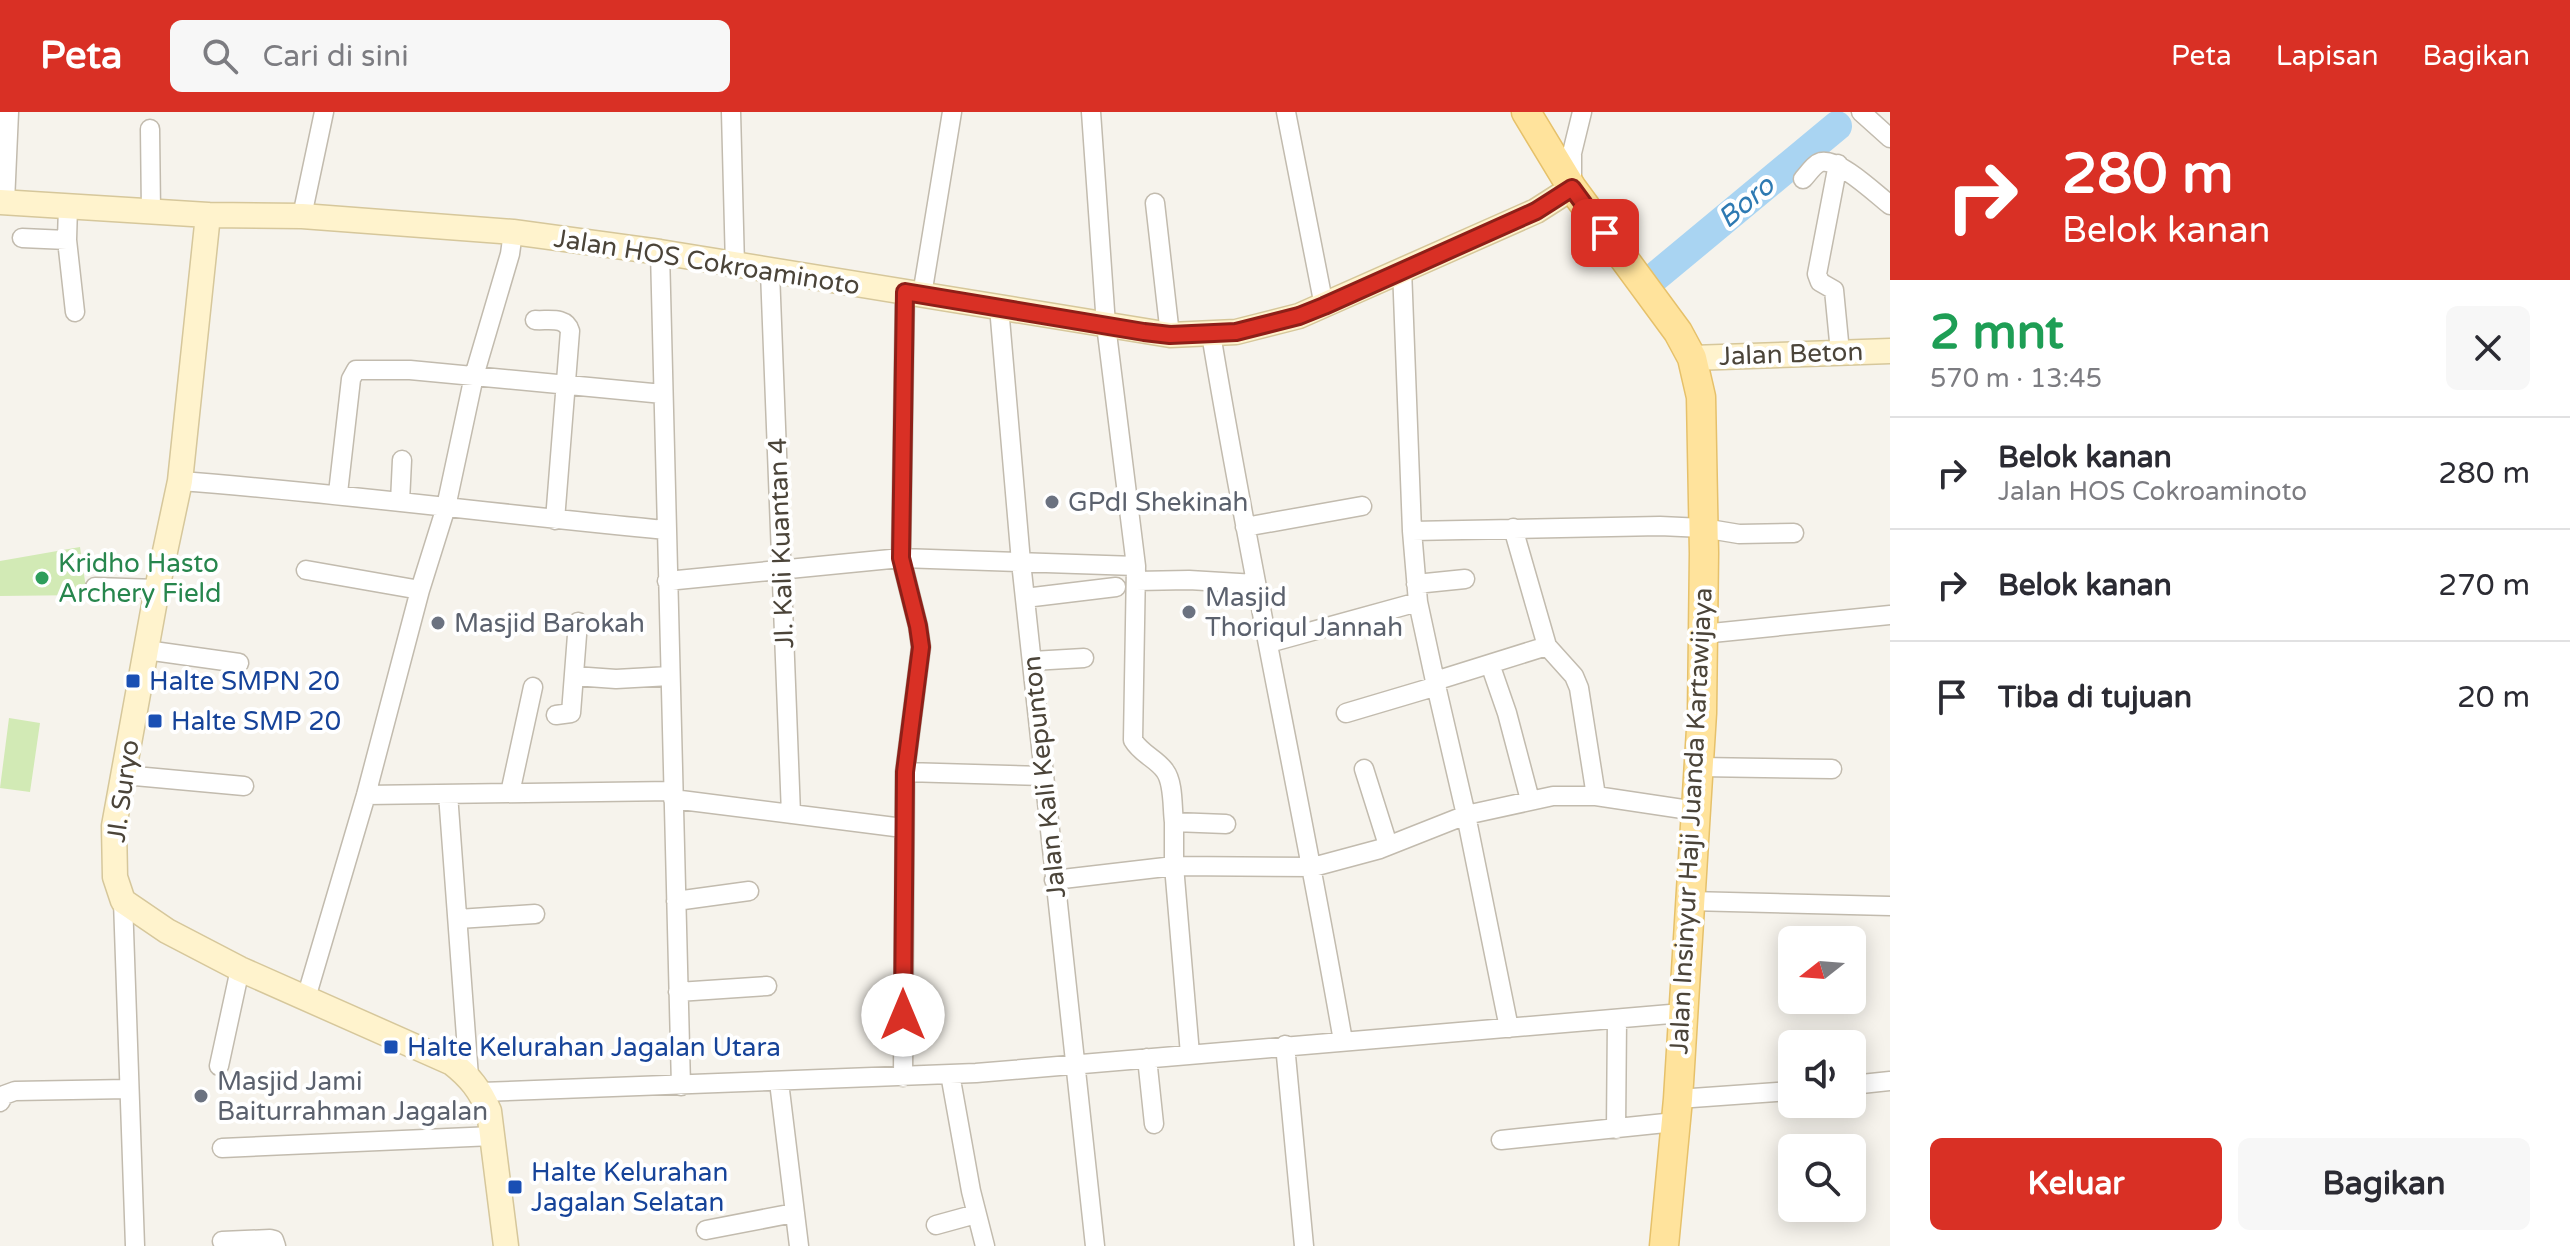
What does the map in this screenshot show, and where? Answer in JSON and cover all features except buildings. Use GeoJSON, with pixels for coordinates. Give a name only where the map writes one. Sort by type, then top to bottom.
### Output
{"type":"FeatureCollection","features":[{"type":"Feature","properties":{"kind":"main road","name":"Jalan Insinyur Haji Juanda Kartawijaya"},"geometry":{"type":"LineString","coordinates":[[1526,112],[1572,188],[1678,332],[1692,358],[1701,397],[1680,527],[1702,634],[1699,767],[1664,1246]]}},
{"type":"Feature","properties":{"kind":"main road","name":"Jalan HOS Cokroaminoto"},"geometry":{"type":"LineString","coordinates":[[2,202],[208,215],[302,216],[513,232],[660,252],[1170,335],[1211,334],[1265,326],[1324,306],[1536,211],[1572,188]]}},
{"type":"Feature","properties":{"kind":"main road","name":"Jl. Suryo"},"geometry":{"type":"LineString","coordinates":[[123,901],[115,877],[114,826],[182,461],[208,215]]}},
{"type":"Feature","properties":{"kind":"main road","name":"Jalan Beton"},"geometry":{"type":"LineString","coordinates":[[1692,358],[1890,351]]}},
{"type":"Feature","properties":{"kind":"main road"},"geometry":{"type":"LineString","coordinates":[[123,901],[167,931],[240,969],[452,1063],[475,1084],[489,1111],[506,1246]]}},
{"type":"Feature","properties":{"kind":"street"},"geometry":{"type":"LineString","coordinates":[[2,202],[9,112]]}},
{"type":"Feature","properties":{"kind":"street"},"geometry":{"type":"LineString","coordinates":[[302,216],[324,112]]}},
{"type":"Feature","properties":{"kind":"street"},"geometry":{"type":"LineString","coordinates":[[731,112],[735,266]]}},
{"type":"Feature","properties":{"kind":"street"},"geometry":{"type":"LineString","coordinates":[[903,1077],[905,772],[921,647],[901,558],[914,294],[952,112]]}},
{"type":"Feature","properties":{"kind":"street"},"geometry":{"type":"LineString","coordinates":[[1091,112],[1106,325],[1136,574],[1133,740],[1138,749],[1164,769],[1168,777],[1174,822],[1174,866],[1190,1054]]}},
{"type":"Feature","properties":{"kind":"street"},"geometry":{"type":"LineString","coordinates":[[1286,112],[1324,306]]}},
{"type":"Feature","properties":{"kind":"street"},"geometry":{"type":"LineString","coordinates":[[1572,188],[1572,153],[1582,112]]}},
{"type":"Feature","properties":{"kind":"street"},"geometry":{"type":"LineString","coordinates":[[1861,112],[1890,138]]}},
{"type":"Feature","properties":{"kind":"street"},"geometry":{"type":"LineString","coordinates":[[150,129],[151,212]]}},
{"type":"Feature","properties":{"kind":"street"},"geometry":{"type":"LineString","coordinates":[[1803,179],[1817,164],[1838,164],[1890,205]]}},
{"type":"Feature","properties":{"kind":"street"},"geometry":{"type":"LineString","coordinates":[[1838,164],[1817,274],[1820,282],[1834,290],[1840,352]]}},
{"type":"Feature","properties":{"kind":"street"},"geometry":{"type":"LineString","coordinates":[[1155,203],[1170,335]]}},
{"type":"Feature","properties":{"kind":"street"},"geometry":{"type":"LineString","coordinates":[[68,206],[67,240],[75,312]]}},
{"type":"Feature","properties":{"kind":"street"},"geometry":{"type":"LineString","coordinates":[[306,998],[446,507],[474,376],[510,254],[513,232]]}},
{"type":"Feature","properties":{"kind":"street"},"geometry":{"type":"LineString","coordinates":[[22,238],[67,240]]}},
{"type":"Feature","properties":{"kind":"street"},"geometry":{"type":"LineString","coordinates":[[660,252],[681,1086]]}},
{"type":"Feature","properties":{"kind":"street"},"geometry":{"type":"LineString","coordinates":[[1402,269],[1417,593],[1509,1028]]}},
{"type":"Feature","properties":{"kind":"street","name":"Jl. Kali Kuantan 4"},"geometry":{"type":"LineString","coordinates":[[770,272],[791,814]]}},
{"type":"Feature","properties":{"kind":"street","name":"Jalan Kali Kepunton"},"geometry":{"type":"LineString","coordinates":[[999,307],[1021,562],[1095,1246]]}},
{"type":"Feature","properties":{"kind":"street"},"geometry":{"type":"LineString","coordinates":[[535,320],[563,321],[570,331],[555,520]]}},
{"type":"Feature","properties":{"kind":"street"},"geometry":{"type":"LineString","coordinates":[[1211,334],[1245,527],[1313,867],[1343,1041]]}},
{"type":"Feature","properties":{"kind":"street"},"geometry":{"type":"LineString","coordinates":[[338,493],[351,379],[356,370],[410,370],[663,394]]}},
{"type":"Feature","properties":{"kind":"street"},"geometry":{"type":"LineString","coordinates":[[400,502],[402,460]]}},
{"type":"Feature","properties":{"kind":"street"},"geometry":{"type":"LineString","coordinates":[[182,461],[338,493],[400,502],[666,530]]}},
{"type":"Feature","properties":{"kind":"street"},"geometry":{"type":"LineString","coordinates":[[1245,527],[1362,506]]}},
{"type":"Feature","properties":{"kind":"street"},"geometry":{"type":"LineString","coordinates":[[1412,531],[1680,527],[1739,534],[1794,533]]}},
{"type":"Feature","properties":{"kind":"street"},"geometry":{"type":"LineString","coordinates":[[1513,528],[1547,646],[1574,676],[1579,688],[1596,796]]}},
{"type":"Feature","properties":{"kind":"street"},"geometry":{"type":"LineString","coordinates":[[667,581],[901,558],[1021,562],[1256,584]]}},
{"type":"Feature","properties":{"kind":"street"},"geometry":{"type":"LineString","coordinates":[[306,570],[420,590]]}},
{"type":"Feature","properties":{"kind":"street"},"geometry":{"type":"LineString","coordinates":[[1269,643],[1465,579]]}},
{"type":"Feature","properties":{"kind":"street"},"geometry":{"type":"LineString","coordinates":[[95,587],[157,589]]}},
{"type":"Feature","properties":{"kind":"street"},"geometry":{"type":"LineString","coordinates":[[1025,598],[1116,587]]}},
{"type":"Feature","properties":{"kind":"street"},"geometry":{"type":"LineString","coordinates":[[1702,634],[1890,615]]}},
{"type":"Feature","properties":{"kind":"street"},"geometry":{"type":"LineString","coordinates":[[556,715],[571,713],[577,630],[557,637]]}},
{"type":"Feature","properties":{"kind":"street"},"geometry":{"type":"LineString","coordinates":[[1346,713],[1547,646]]}},
{"type":"Feature","properties":{"kind":"street"},"geometry":{"type":"LineString","coordinates":[[146,650],[239,663]]}},
{"type":"Feature","properties":{"kind":"street"},"geometry":{"type":"LineString","coordinates":[[1032,661],[1084,658]]}},
{"type":"Feature","properties":{"kind":"street"},"geometry":{"type":"LineString","coordinates":[[1490,664],[1530,800]]}},
{"type":"Feature","properties":{"kind":"street"},"geometry":{"type":"LineString","coordinates":[[574,676],[602,679],[670,676]]}},
{"type":"Feature","properties":{"kind":"street"},"geometry":{"type":"LineString","coordinates":[[510,793],[533,687]]}},
{"type":"Feature","properties":{"kind":"street"},"geometry":{"type":"LineString","coordinates":[[1699,767],[1832,769]]}},
{"type":"Feature","properties":{"kind":"street"},"geometry":{"type":"LineString","coordinates":[[1364,769],[1388,845]]}},
{"type":"Feature","properties":{"kind":"street"},"geometry":{"type":"LineString","coordinates":[[905,772],[1044,776]]}},
{"type":"Feature","properties":{"kind":"street"},"geometry":{"type":"LineString","coordinates":[[124,775],[244,786]]}},
{"type":"Feature","properties":{"kind":"street"},"geometry":{"type":"LineString","coordinates":[[448,794],[475,1084],[681,1086],[903,1077],[1682,1013]]}},
{"type":"Feature","properties":{"kind":"street"},"geometry":{"type":"LineString","coordinates":[[366,795],[673,795],[903,828]]}},
{"type":"Feature","properties":{"kind":"street"},"geometry":{"type":"LineString","coordinates":[[1054,880],[1174,866],[1313,867],[1388,845],[1466,815],[1553,796],[1596,796],[1696,811]]}},
{"type":"Feature","properties":{"kind":"street"},"geometry":{"type":"LineString","coordinates":[[1174,822],[1226,824]]}},
{"type":"Feature","properties":{"kind":"street"},"geometry":{"type":"LineString","coordinates":[[676,901],[749,891]]}},
{"type":"Feature","properties":{"kind":"street"},"geometry":{"type":"LineString","coordinates":[[123,901],[135,1246]]}},
{"type":"Feature","properties":{"kind":"street"},"geometry":{"type":"LineString","coordinates":[[1689,901],[1890,906]]}},
{"type":"Feature","properties":{"kind":"street"},"geometry":{"type":"LineString","coordinates":[[458,919],[535,914]]}},
{"type":"Feature","properties":{"kind":"street"},"geometry":{"type":"LineString","coordinates":[[219,1066],[240,969]]}},
{"type":"Feature","properties":{"kind":"street"},"geometry":{"type":"LineString","coordinates":[[678,992],[767,986]]}},
{"type":"Feature","properties":{"kind":"street"},"geometry":{"type":"LineString","coordinates":[[1617,1019],[1620,1129]]}},
{"type":"Feature","properties":{"kind":"street"},"geometry":{"type":"LineString","coordinates":[[1285,1045],[1304,1246]]}},
{"type":"Feature","properties":{"kind":"street"},"geometry":{"type":"LineString","coordinates":[[1147,1058],[1154,1124]]}},
{"type":"Feature","properties":{"kind":"street"},"geometry":{"type":"LineString","coordinates":[[950,1074],[976,1214],[985,1246]]}},
{"type":"Feature","properties":{"kind":"street"},"geometry":{"type":"LineString","coordinates":[[1866,1084],[1890,1081]]}},
{"type":"Feature","properties":{"kind":"street"},"geometry":{"type":"LineString","coordinates":[[779,1082],[799,1246]]}},
{"type":"Feature","properties":{"kind":"street"},"geometry":{"type":"LineString","coordinates":[[2,1094],[128,1089]]}},
{"type":"Feature","properties":{"kind":"street"},"geometry":{"type":"LineString","coordinates":[[1501,1140],[1646,1126],[1676,1111],[1778,1093]]}},
{"type":"Feature","properties":{"kind":"street"},"geometry":{"type":"LineString","coordinates":[[222,1148],[493,1136]]}},
{"type":"Feature","properties":{"kind":"street"},"geometry":{"type":"LineString","coordinates":[[706,1230],[794,1213]]}},
{"type":"Feature","properties":{"kind":"street"},"geometry":{"type":"LineString","coordinates":[[936,1225],[976,1214]]}},
{"type":"Feature","properties":{"kind":"street"},"geometry":{"type":"LineString","coordinates":[[222,1241],[270,1239],[276,1246]]}},
{"type":"Feature","properties":{"kind":"green space","name":"Kridho Hasto Archery Field"},"geometry":{"type":"Polygon","coordinates":[[[80,547],[87,595],[0,596],[0,561],[80,547]]]}},
{"type":"Feature","properties":{"kind":"green space"},"geometry":{"type":"Polygon","coordinates":[[[9,718],[40,723],[30,792],[0,788],[9,718]]]}},
{"type":"Feature","properties":{"kind":"waterway","name":"Boro"},"geometry":{"type":"LineString","coordinates":[[1655,277],[1837,126]]}},
{"type":"Feature","properties":{"kind":"place","name":"GPdI Shekinah"},"geometry":{"type":"Point","coordinates":[1052,502]}},
{"type":"Feature","properties":{"kind":"place","name":"Kridho Hasto Archery Field"},"geometry":{"type":"Point","coordinates":[42,578]}},
{"type":"Feature","properties":{"kind":"place","name":"Masjid Thoriqul Jannah"},"geometry":{"type":"Point","coordinates":[1189,612]}},
{"type":"Feature","properties":{"kind":"place","name":"Masjid Barokah"},"geometry":{"type":"Point","coordinates":[438,623]}},
{"type":"Feature","properties":{"kind":"place","name":"Halte SMPN 20"},"geometry":{"type":"Point","coordinates":[133,681]}},
{"type":"Feature","properties":{"kind":"place","name":"Halte SMP 20"},"geometry":{"type":"Point","coordinates":[155,721]}},
{"type":"Feature","properties":{"kind":"place","name":"Halte Kelurahan Jagalan Utara"},"geometry":{"type":"Point","coordinates":[391,1047]}},
{"type":"Feature","properties":{"kind":"place","name":"Masjid Jami Baiturrahman Jagalan"},"geometry":{"type":"Point","coordinates":[201,1096]}},
{"type":"Feature","properties":{"kind":"place","name":"Halte Kelurahan Jagalan Selatan"},"geometry":{"type":"Point","coordinates":[515,1187]}},
{"type":"Feature","properties":{"kind":"route"},"geometry":{"type":"LineString","coordinates":[[903,1015],[905,772],[921,647],[901,558],[905,292],[1144,332],[1170,335],[1236,332],[1299,316],[1324,306],[1536,211],[1572,188],[1605,233]]}}]}
